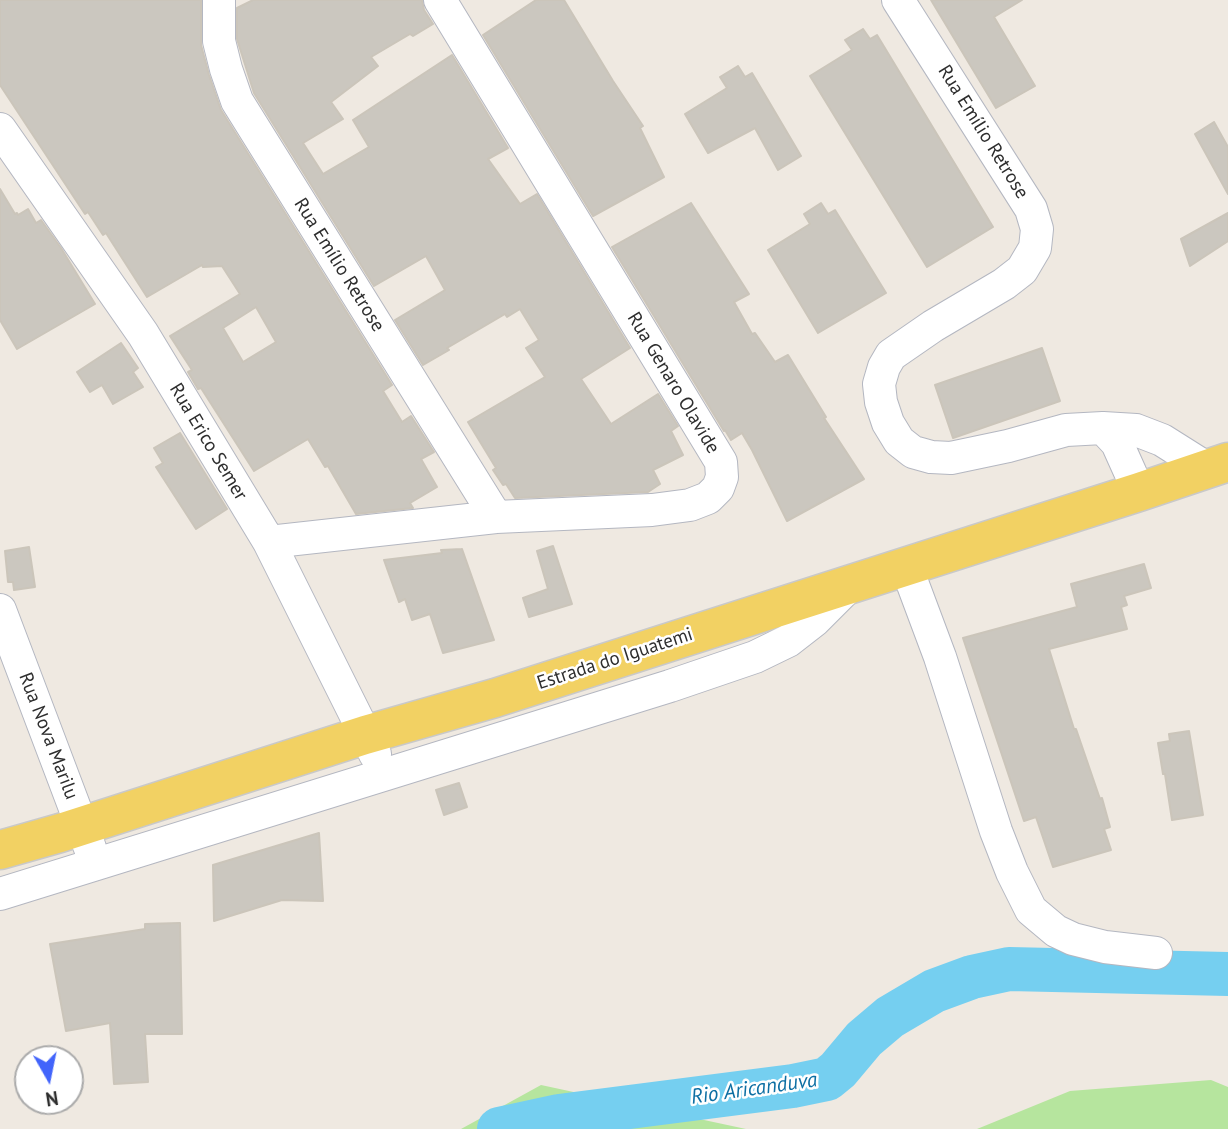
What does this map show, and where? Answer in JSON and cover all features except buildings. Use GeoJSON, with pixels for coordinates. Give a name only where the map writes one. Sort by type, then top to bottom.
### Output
{"type":"FeatureCollection","features":[{"type":"Feature","properties":{"kind":"main road","name":"Estrada do Iguatemi"},"geometry":{"type":"LineString","coordinates":[[0,850],[365,735],[495,698],[1218,465]]}},
{"type":"Feature","properties":{"kind":"street","name":"Rua Emílio Retrose"},"geometry":{"type":"LineString","coordinates":[[219,0],[219,41],[237,101],[496,517]]}},
{"type":"Feature","properties":{"kind":"street","name":"Rua Genaro Olavide"},"geometry":{"type":"LineString","coordinates":[[269,542],[496,517],[652,510],[690,505],[708,498],[718,488],[722,477],[721,462],[440,0]]}},
{"type":"Feature","properties":{"kind":"street","name":"Rua Emílio Retrose"},"geometry":{"type":"LineString","coordinates":[[898,0],[1031,209],[1037,229],[1035,248],[1022,270],[891,355],[879,384],[888,423],[899,441],[913,452],[931,457],[951,458],[1066,430],[1136,430],[1218,465]]}},
{"type":"Feature","properties":{"kind":"street","name":"Rua Erico Semer"},"geometry":{"type":"LineString","coordinates":[[0,129],[143,334],[269,542],[386,773]]}},
{"type":"Feature","properties":{"kind":"street"},"geometry":{"type":"LineString","coordinates":[[1103,428],[1117,443],[1139,492]]}},
{"type":"Feature","properties":{"kind":"street"},"geometry":{"type":"LineString","coordinates":[[906,566],[940,657],[996,831],[1031,910],[1056,931],[1073,939],[1105,947],[1156,953]]}},
{"type":"Feature","properties":{"kind":"street"},"geometry":{"type":"LineString","coordinates":[[0,894],[670,686],[754,657],[788,641],[815,620],[852,583]]}},
{"type":"Feature","properties":{"kind":"street","name":"Rua Nova Marilu"},"geometry":{"type":"LineString","coordinates":[[0,610],[95,863]]}},
{"type":"Feature","properties":{"kind":"green space"},"geometry":{"type":"Polygon","coordinates":[[[1211,1080],[1228,1087],[1228,1129],[977,1129],[1070,1091],[1211,1080]]]}},
{"type":"Feature","properties":{"kind":"green space"},"geometry":{"type":"Polygon","coordinates":[[[541,1085],[746,1129],[461,1129],[541,1085]]]}},
{"type":"Feature","properties":{"kind":"waterway","name":"Rio Aricanduva"},"geometry":{"type":"LineString","coordinates":[[499,1129],[559,1116],[793,1086],[827,1079],[864,1039],[890,1017],[934,991],[972,977],[1009,969],[1228,974]]}}]}
